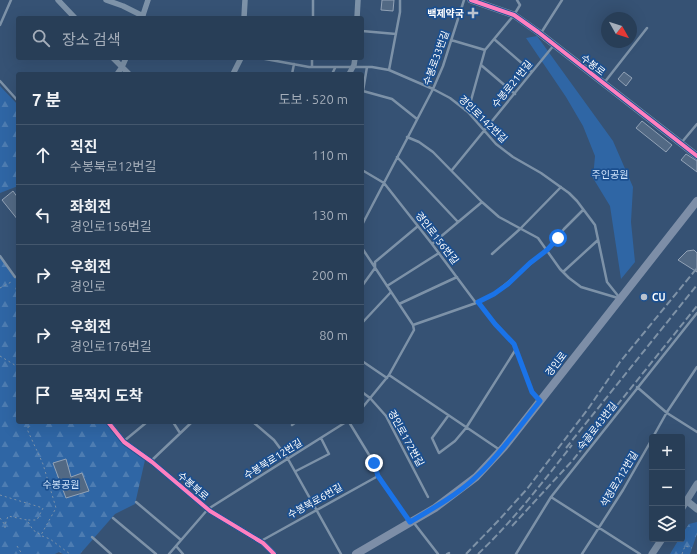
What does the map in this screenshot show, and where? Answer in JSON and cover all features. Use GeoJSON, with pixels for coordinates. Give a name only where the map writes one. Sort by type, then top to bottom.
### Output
{"type":"FeatureCollection","features":[{"type":"Feature","properties":{"kind":"main road","name":"경인로"},"geometry":{"type":"LineString","coordinates":[[356,554],[435,508],[476,477],[500,451],[697,201]]}},
{"type":"Feature","properties":{"kind":"main road"},"geometry":{"type":"LineString","coordinates":[[683,506],[697,484]]}},
{"type":"Feature","properties":{"kind":"main road"},"geometry":{"type":"LineString","coordinates":[[652,554],[660,542]]}},
{"type":"Feature","properties":{"kind":"street"},"geometry":{"type":"LineString","coordinates":[[58,0],[73,16]]}},
{"type":"Feature","properties":{"kind":"street"},"geometry":{"type":"LineString","coordinates":[[106,0],[123,6],[142,16]]}},
{"type":"Feature","properties":{"kind":"street"},"geometry":{"type":"LineString","coordinates":[[144,16],[148,0]]}},
{"type":"Feature","properties":{"kind":"street"},"geometry":{"type":"LineString","coordinates":[[244,16],[245,0]]}},
{"type":"Feature","properties":{"kind":"street"},"geometry":{"type":"LineString","coordinates":[[357,16],[358,0]]}},
{"type":"Feature","properties":{"kind":"street","name":"수봉로"},"geometry":{"type":"LineString","coordinates":[[471,0],[514,15],[541,34],[697,156]]}},
{"type":"Feature","properties":{"kind":"street"},"geometry":{"type":"LineString","coordinates":[[115,60],[127,72]]}},
{"type":"Feature","properties":{"kind":"street"},"geometry":{"type":"LineString","coordinates":[[118,72],[125,60]]}},
{"type":"Feature","properties":{"kind":"street"},"geometry":{"type":"LineString","coordinates":[[234,72],[240,60]]}},
{"type":"Feature","properties":{"kind":"street"},"geometry":{"type":"LineString","coordinates":[[350,72],[354,60]]}},
{"type":"Feature","properties":{"kind":"street","name":"수봉북로"},"geometry":{"type":"LineString","coordinates":[[110,424],[124,442],[151,461],[208,509],[260,542],[274,554]]}},
{"type":"Feature","properties":{"kind":"street"},"geometry":{"type":"LineString","coordinates":[[687,501],[697,509]]}},
{"type":"Feature","properties":{"kind":"lane"},"geometry":{"type":"LineString","coordinates":[[0,25],[11,0]]}},
{"type":"Feature","properties":{"kind":"lane"},"geometry":{"type":"LineString","coordinates":[[313,0],[313,16]]}},
{"type":"Feature","properties":{"kind":"lane"},"geometry":{"type":"LineString","coordinates":[[389,70],[400,12],[400,0]]}},
{"type":"Feature","properties":{"kind":"lane","name":"수봉로33번길"},"geometry":{"type":"LineString","coordinates":[[364,221],[433,89],[443,66],[464,0]]}},
{"type":"Feature","properties":{"kind":"lane"},"geometry":{"type":"LineString","coordinates":[[465,110],[470,104],[485,50],[514,15],[520,5],[517,0]]}},
{"type":"Feature","properties":{"kind":"lane"},"geometry":{"type":"LineString","coordinates":[[541,34],[562,0]]}},
{"type":"Feature","properties":{"kind":"lane","name":"수봉로"},"geometry":{"type":"LineString","coordinates":[[604,83],[647,28]]}},
{"type":"Feature","properties":{"kind":"lane"},"geometry":{"type":"LineString","coordinates":[[364,30],[396,34]]}},
{"type":"Feature","properties":{"kind":"lane"},"geometry":{"type":"LineString","coordinates":[[494,39],[532,72]]}},
{"type":"Feature","properties":{"kind":"lane"},"geometry":{"type":"LineString","coordinates":[[451,40],[485,50]]}},
{"type":"Feature","properties":{"kind":"lane","name":"수봉로21번길"},"geometry":{"type":"LineString","coordinates":[[452,170],[555,45]]}},
{"type":"Feature","properties":{"kind":"lane","name":"경인로142번길"},"geometry":{"type":"LineString","coordinates":[[271,60],[312,67],[353,66],[389,70],[450,98],[465,110],[496,144],[513,157],[541,173],[561,187],[569,193],[584,210],[595,225],[607,282],[621,299]]}},
{"type":"Feature","properties":{"kind":"lane"},"geometry":{"type":"LineString","coordinates":[[312,60],[312,67]]}},
{"type":"Feature","properties":{"kind":"lane"},"geometry":{"type":"LineString","coordinates":[[292,72],[294,64]]}},
{"type":"Feature","properties":{"kind":"lane"},"geometry":{"type":"LineString","coordinates":[[481,65],[515,94]]}},
{"type":"Feature","properties":{"kind":"lane"},"geometry":{"type":"LineString","coordinates":[[333,72],[335,67]]}},
{"type":"Feature","properties":{"kind":"lane"},"geometry":{"type":"LineString","coordinates":[[364,85],[367,67]]}},
{"type":"Feature","properties":{"kind":"lane"},"geometry":{"type":"LineString","coordinates":[[0,81],[16,99]]}},
{"type":"Feature","properties":{"kind":"lane"},"geometry":{"type":"LineString","coordinates":[[364,91],[392,99],[417,119]]}},
{"type":"Feature","properties":{"kind":"lane"},"geometry":{"type":"LineString","coordinates":[[681,143],[697,124]]}},
{"type":"Feature","properties":{"kind":"lane"},"geometry":{"type":"LineString","coordinates":[[407,137],[425,146],[452,170],[482,202],[499,217],[538,238],[563,272],[581,287],[621,299]]}},
{"type":"Feature","properties":{"kind":"lane"},"geometry":{"type":"LineString","coordinates":[[397,157],[458,222]]}},
{"type":"Feature","properties":{"kind":"lane"},"geometry":{"type":"LineString","coordinates":[[364,171],[384,183]]}},
{"type":"Feature","properties":{"kind":"lane","name":"경인로156번길"},"geometry":{"type":"LineString","coordinates":[[384,183],[477,302],[514,344],[532,392],[540,401]]}},
{"type":"Feature","properties":{"kind":"lane"},"geometry":{"type":"LineString","coordinates":[[492,254],[520,229],[561,187]]}},
{"type":"Feature","properties":{"kind":"lane"},"geometry":{"type":"LineString","coordinates":[[432,244],[482,202]]}},
{"type":"Feature","properties":{"kind":"lane"},"geometry":{"type":"LineString","coordinates":[[413,325],[477,302],[494,294],[508,284],[530,263],[547,250],[564,229],[584,210]]}},
{"type":"Feature","properties":{"kind":"lane"},"geometry":{"type":"LineString","coordinates":[[364,283],[375,268],[376,262],[418,226]]}},
{"type":"Feature","properties":{"kind":"lane"},"geometry":{"type":"LineString","coordinates":[[563,272],[598,239]]}},
{"type":"Feature","properties":{"kind":"lane"},"geometry":{"type":"LineString","coordinates":[[364,251],[413,325],[414,330],[388,376],[364,406]]}},
{"type":"Feature","properties":{"kind":"lane"},"geometry":{"type":"LineString","coordinates":[[387,286],[439,253]]}},
{"type":"Feature","properties":{"kind":"lane"},"geometry":{"type":"LineString","coordinates":[[0,256],[14,277],[16,277]]}},
{"type":"Feature","properties":{"kind":"lane"},"geometry":{"type":"LineString","coordinates":[[399,304],[457,277]]}},
{"type":"Feature","properties":{"kind":"lane"},"geometry":{"type":"LineString","coordinates":[[364,321],[391,292]]}},
{"type":"Feature","properties":{"kind":"lane","name":"숙골로43번길"},"geometry":{"type":"LineString","coordinates":[[516,554],[551,497],[697,313]]}},
{"type":"Feature","properties":{"kind":"lane"},"geometry":{"type":"LineString","coordinates":[[692,320],[697,321]]}},
{"type":"Feature","properties":{"kind":"lane"},"geometry":{"type":"LineString","coordinates":[[448,416],[432,438],[439,453],[455,440],[466,428],[516,349]]}},
{"type":"Feature","properties":{"kind":"lane"},"geometry":{"type":"LineString","coordinates":[[364,362],[388,376],[500,451]]}},
{"type":"Feature","properties":{"kind":"lane","name":"석정로212번길"},"geometry":{"type":"LineString","coordinates":[[655,434],[667,412],[697,367]]}},
{"type":"Feature","properties":{"kind":"lane"},"geometry":{"type":"LineString","coordinates":[[637,387],[667,412],[697,432]]}},
{"type":"Feature","properties":{"kind":"lane","name":"경인로172번길"},"geometry":{"type":"LineString","coordinates":[[364,394],[386,416],[428,497]]}},
{"type":"Feature","properties":{"kind":"lane"},"geometry":{"type":"LineString","coordinates":[[124,442],[145,424]]}},
{"type":"Feature","properties":{"kind":"lane"},"geometry":{"type":"LineString","coordinates":[[174,424],[180,433]]}},
{"type":"Feature","properties":{"kind":"lane"},"geometry":{"type":"LineString","coordinates":[[151,461],[190,424]]}},
{"type":"Feature","properties":{"kind":"lane"},"geometry":{"type":"LineString","coordinates":[[255,424],[274,440],[288,459],[341,554]]}},
{"type":"Feature","properties":{"kind":"lane","name":"수봉북로12번길"},"geometry":{"type":"LineString","coordinates":[[169,554],[208,509],[345,424]]}},
{"type":"Feature","properties":{"kind":"lane"},"geometry":{"type":"LineString","coordinates":[[349,424],[374,463],[378,476],[411,522],[438,554]]}},
{"type":"Feature","properties":{"kind":"lane"},"geometry":{"type":"LineString","coordinates":[[296,472],[329,454],[321,438]]}},
{"type":"Feature","properties":{"kind":"lane","name":"석정로212번길"},"geometry":{"type":"LineString","coordinates":[[582,554],[623,490],[649,445]]}},
{"type":"Feature","properties":{"kind":"lane","name":"수봉북로6번길"},"geometry":{"type":"LineString","coordinates":[[260,542],[378,476]]}},
{"type":"Feature","properties":{"kind":"lane"},"geometry":{"type":"LineString","coordinates":[[551,497],[640,554]]}},
{"type":"Feature","properties":{"kind":"lane"},"geometry":{"type":"LineString","coordinates":[[136,502],[181,540]]}},
{"type":"Feature","properties":{"kind":"lane"},"geometry":{"type":"LineString","coordinates":[[113,518],[156,554]]}},
{"type":"Feature","properties":{"kind":"lane"},"geometry":{"type":"LineString","coordinates":[[92,537],[110,554]]}},
{"type":"Feature","properties":{"kind":"lane"},"geometry":{"type":"LineString","coordinates":[[176,546],[183,554]]}},
{"type":"Feature","properties":{"kind":"path"},"geometry":{"type":"LineString","coordinates":[[0,288],[16,278]]}},
{"type":"Feature","properties":{"kind":"path"},"geometry":{"type":"LineString","coordinates":[[0,356],[16,366]]}},
{"type":"Feature","properties":{"kind":"path"},"geometry":{"type":"LineString","coordinates":[[31,424],[27,429],[43,464],[56,508],[41,535]]}},
{"type":"Feature","properties":{"kind":"path"},"geometry":{"type":"LineString","coordinates":[[0,494],[43,508],[37,520],[27,520],[8,516],[4,525]]}},
{"type":"Feature","properties":{"kind":"path"},"geometry":{"type":"LineString","coordinates":[[0,518],[5,530]]}},
{"type":"Feature","properties":{"kind":"path"},"geometry":{"type":"LineString","coordinates":[[27,520],[33,530],[50,539],[70,554]]}},
{"type":"Feature","properties":{"kind":"path"},"geometry":{"type":"LineString","coordinates":[[17,546],[22,554]]}},
{"type":"Feature","properties":{"kind":"path"},"geometry":{"type":"LineString","coordinates":[[682,554],[685,546],[692,548]]}},
{"type":"Feature","properties":{"kind":"green space","name":"주인공원"},"geometry":{"type":"Polygon","coordinates":[[[537,36],[613,141],[633,187],[631,222],[635,262],[621,279],[610,206],[593,178],[595,156],[583,126],[566,97],[526,38],[537,36]]]}},
{"type":"Feature","properties":{"kind":"green space"},"geometry":{"type":"Polygon","coordinates":[[[0,86],[16,103],[16,187],[0,193],[0,86]]]}},
{"type":"Feature","properties":{"kind":"green space","name":"수봉공원"},"geometry":{"type":"Polygon","coordinates":[[[0,256],[14,277],[16,278],[16,424],[110,424],[124,442],[145,460],[135,504],[115,514],[80,554],[63,554],[59,552],[55,554],[0,554],[0,256]]]}},
{"type":"Feature","properties":{"kind":"green space"},"geometry":{"type":"Polygon","coordinates":[[[697,522],[697,534],[690,554],[670,554],[677,542],[685,542],[685,530],[689,524],[697,522]]]}},
{"type":"Feature","properties":{"kind":"building"},"geometry":{"type":"Polygon","coordinates":[[[382,0],[394,0],[393,11],[381,10],[382,0]]]}},
{"type":"Feature","properties":{"kind":"building"},"geometry":{"type":"Polygon","coordinates":[[[624,72],[632,78],[626,86],[618,79],[624,72]]]}},
{"type":"Feature","properties":{"kind":"building"},"geometry":{"type":"Polygon","coordinates":[[[642,121],[672,145],[666,152],[636,128],[642,121]]]}},
{"type":"Feature","properties":{"kind":"building"},"geometry":{"type":"Polygon","coordinates":[[[686,154],[697,161],[697,172],[681,160],[686,154]]]}},
{"type":"Feature","properties":{"kind":"building"},"geometry":{"type":"Polygon","coordinates":[[[13,191],[16,195],[16,218],[2,200],[13,191]]]}},
{"type":"Feature","properties":{"kind":"building"},"geometry":{"type":"Polygon","coordinates":[[[694,250],[697,253],[697,272],[678,260],[687,251],[694,250]]]}},
{"type":"Feature","properties":{"kind":"building"},"geometry":{"type":"Polygon","coordinates":[[[66,459],[71,477],[82,473],[89,491],[66,498],[53,463],[66,459]]]}},
{"type":"Feature","properties":{"kind":"railway"},"geometry":{"type":"LineString","coordinates":[[466,554],[527,489],[588,409],[620,362],[697,268]]}},
{"type":"Feature","properties":{"kind":"railway"},"geometry":{"type":"LineString","coordinates":[[566,448],[697,285]]}},
{"type":"Feature","properties":{"kind":"railway"},"geometry":{"type":"LineString","coordinates":[[512,526],[573,460],[697,306]]}},
{"type":"Feature","properties":{"kind":"railway"},"geometry":{"type":"LineString","coordinates":[[478,554],[515,515],[572,445]]}},
{"type":"Feature","properties":{"kind":"cycle path"},"geometry":{"type":"LineString","coordinates":[[471,0],[514,15],[697,156]]}},
{"type":"Feature","properties":{"kind":"cycle path"},"geometry":{"type":"LineString","coordinates":[[110,424],[124,442],[152,462],[210,511],[263,543],[274,554]]}},
{"type":"Feature","properties":{"kind":"place","name":"백제약국"},"geometry":{"type":"Point","coordinates":[473,13]}},
{"type":"Feature","properties":{"kind":"place","name":"CU"},"geometry":{"type":"Point","coordinates":[644,297]}},
{"type":"Feature","properties":{"kind":"route"},"geometry":{"type":"LineString","coordinates":[[374,463],[378,476],[410,522],[435,508],[476,477],[504,447],[540,401],[532,392],[514,344],[495,324],[478,302],[494,294],[508,284],[530,263],[547,250],[558,238]]}}]}
